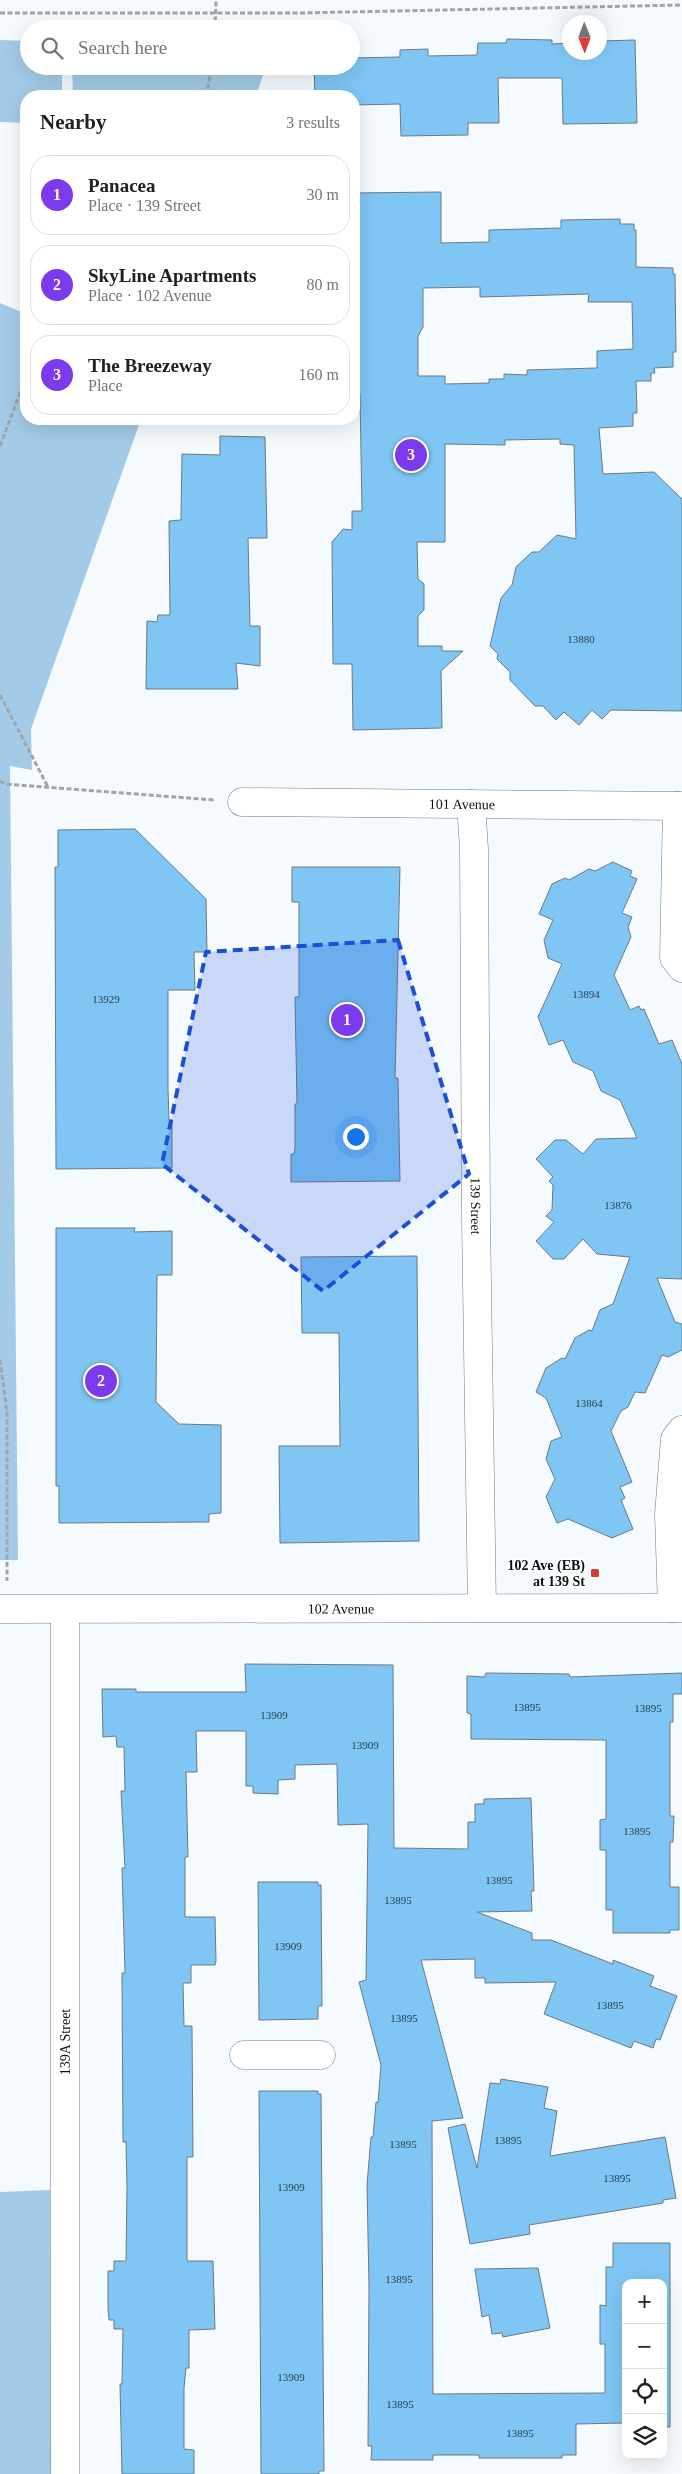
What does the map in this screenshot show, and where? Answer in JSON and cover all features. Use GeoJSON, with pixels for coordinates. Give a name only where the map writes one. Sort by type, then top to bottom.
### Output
{"type":"FeatureCollection","features":[{"type":"Feature","properties":{"kind":"street","name":"101 Avenue"},"geometry":{"type":"LineString","coordinates":[[242,802],[679,806]]}},
{"type":"Feature","properties":{"kind":"street","name":"139 Street"},"geometry":{"type":"LineString","coordinates":[[471,804],[474,848],[476,1209],[482,1608]]}},
{"type":"Feature","properties":{"kind":"street"},"geometry":{"type":"LineString","coordinates":[[679,806],[674,958],[682,968]]}},
{"type":"Feature","properties":{"kind":"street"},"geometry":{"type":"LineString","coordinates":[[677,1608],[669,1514],[675,1439],[682,1430]]}},
{"type":"Feature","properties":{"kind":"street","name":"102 Avenue"},"geometry":{"type":"LineString","coordinates":[[4,1609],[677,1608]]}},
{"type":"Feature","properties":{"kind":"street","name":"139A Street"},"geometry":{"type":"LineString","coordinates":[[65,1610],[65,2474]]}},
{"type":"Feature","properties":{"kind":"street"},"geometry":{"type":"LineString","coordinates":[[244,2055],[322,2055]]}},
{"type":"Feature","properties":{"kind":"path"},"geometry":{"type":"LineString","coordinates":[[216,0],[216,20]]}},
{"type":"Feature","properties":{"kind":"path"},"geometry":{"type":"LineString","coordinates":[[0,13],[300,14],[682,5]]}},
{"type":"Feature","properties":{"kind":"path"},"geometry":{"type":"LineString","coordinates":[[207,90],[210,75]]}},
{"type":"Feature","properties":{"kind":"path"},"geometry":{"type":"LineString","coordinates":[[0,446],[20,393]]}},
{"type":"Feature","properties":{"kind":"path"},"geometry":{"type":"LineString","coordinates":[[0,695],[48,788]]}},
{"type":"Feature","properties":{"kind":"path"},"geometry":{"type":"LineString","coordinates":[[0,781],[5,784],[48,788],[242,802]]}},
{"type":"Feature","properties":{"kind":"path"},"geometry":{"type":"LineString","coordinates":[[0,1360],[7,1413],[4,1609]]}},
{"type":"Feature","properties":{"kind":"highlighted area"},"geometry":{"type":"Polygon","coordinates":[[[398,940],[469,1174],[323,1291],[162,1164],[206,952],[398,940]]]}},
{"type":"Feature","properties":{"kind":"shaded area"},"geometry":{"type":"Polygon","coordinates":[[[0,40],[20,41],[20,75],[62,75],[62,90],[20,90],[20,123],[0,122],[0,40]]]}},
{"type":"Feature","properties":{"kind":"shaded area"},"geometry":{"type":"Polygon","coordinates":[[[72,75],[263,75],[258,90],[73,90],[72,75]]]}},
{"type":"Feature","properties":{"kind":"shaded area"},"geometry":{"type":"Polygon","coordinates":[[[0,303],[20,311],[20,425],[139,425],[31,729],[32,770],[10,766],[18,1560],[0,1560],[0,303]]]}},
{"type":"Feature","properties":{"kind":"shaded area"},"geometry":{"type":"Polygon","coordinates":[[[50,2190],[51,2474],[0,2474],[0,2192],[50,2190]]]}},
{"type":"Feature","properties":{"kind":"building"},"geometry":{"type":"Polygon","coordinates":[[[507,39],[552,40],[552,44],[562,43],[562,60],[607,60],[607,41],[635,40],[637,123],[563,124],[562,78],[498,78],[499,123],[468,123],[468,135],[401,136],[400,104],[360,105],[360,90],[315,90],[314,75],[360,75],[360,58],[400,57],[400,50],[428,49],[428,56],[477,55],[478,43],[506,43],[507,39]]]}},
{"type":"Feature","properties":{"kind":"building"},"geometry":{"type":"Polygon","coordinates":[[[441,192],[441,243],[489,242],[489,230],[561,228],[561,220],[620,219],[620,224],[634,224],[634,230],[636,230],[636,267],[673,268],[673,274],[675,274],[676,352],[673,352],[673,367],[654,368],[655,373],[651,373],[651,381],[636,381],[637,413],[633,413],[633,426],[599,428],[603,474],[654,472],[682,499],[682,711],[611,710],[602,719],[592,710],[579,725],[564,712],[556,720],[543,706],[535,706],[510,680],[510,672],[497,659],[498,654],[490,646],[501,598],[512,585],[516,567],[532,552],[539,552],[557,535],[576,539],[574,445],[560,444],[560,439],[505,440],[505,445],[445,444],[445,542],[417,542],[418,579],[424,584],[424,610],[418,616],[418,646],[442,646],[442,651],[463,651],[441,671],[442,728],[353,730],[352,664],[333,664],[332,542],[343,529],[352,530],[352,511],[362,511],[360,193],[441,192]],[[480,287],[423,288],[423,327],[418,336],[418,376],[445,376],[445,384],[489,383],[489,379],[504,379],[504,374],[527,375],[527,370],[597,368],[597,351],[633,349],[632,302],[588,302],[589,294],[480,297],[480,287]]]}},
{"type":"Feature","properties":{"kind":"building"},"geometry":{"type":"Polygon","coordinates":[[[220,436],[265,437],[267,538],[248,538],[250,626],[260,626],[260,666],[236,663],[238,689],[146,689],[147,621],[157,622],[158,615],[170,615],[169,521],[181,520],[182,454],[220,455],[220,436]]]}},
{"type":"Feature","properties":{"kind":"building"},"geometry":{"type":"Polygon","coordinates":[[[135,829],[206,899],[207,952],[194,952],[195,990],[168,990],[168,1088],[169,1120],[172,1120],[172,1168],[56,1169],[55,867],[58,867],[58,830],[135,829]]]}},
{"type":"Feature","properties":{"kind":"building"},"geometry":{"type":"Polygon","coordinates":[[[613,862],[632,871],[630,876],[637,879],[622,913],[632,917],[628,927],[631,937],[614,975],[630,1010],[639,1006],[641,1010],[644,1009],[659,1044],[672,1040],[682,1064],[682,1279],[657,1278],[675,1322],[682,1324],[682,1350],[668,1357],[662,1355],[645,1393],[635,1392],[628,1407],[621,1411],[611,1431],[632,1482],[620,1487],[625,1498],[621,1500],[633,1529],[612,1538],[568,1519],[557,1523],[546,1497],[555,1479],[546,1459],[551,1441],[562,1437],[546,1398],[536,1392],[546,1368],[562,1358],[565,1359],[575,1338],[589,1330],[592,1331],[600,1310],[613,1304],[630,1257],[597,1254],[583,1239],[564,1259],[553,1259],[536,1241],[554,1222],[546,1216],[552,1210],[553,1185],[549,1181],[553,1177],[536,1159],[555,1140],[566,1140],[583,1154],[596,1139],[637,1138],[620,1100],[601,1091],[593,1071],[573,1062],[563,1040],[549,1045],[538,1017],[562,964],[548,958],[544,940],[553,920],[539,914],[552,884],[565,878],[569,880],[589,869],[595,871],[613,862]]]}},
{"type":"Feature","properties":{"kind":"building"},"geometry":{"type":"Polygon","coordinates":[[[292,867],[400,867],[395,1078],[398,1078],[400,1181],[291,1182],[291,1154],[294,1154],[295,1147],[295,1104],[297,1104],[295,997],[299,997],[299,902],[292,902],[292,867]]]}},
{"type":"Feature","properties":{"kind":"building"},"geometry":{"type":"Polygon","coordinates":[[[56,1228],[135,1228],[134,1232],[172,1231],[172,1275],[157,1275],[156,1402],[179,1424],[221,1425],[221,1513],[209,1514],[209,1522],[59,1523],[59,1486],[56,1486],[56,1228]]]}},
{"type":"Feature","properties":{"kind":"building"},"geometry":{"type":"Polygon","coordinates":[[[417,1256],[419,1541],[280,1543],[279,1446],[340,1446],[339,1333],[302,1333],[301,1257],[417,1256]]]}},
{"type":"Feature","properties":{"kind":"building"},"geometry":{"type":"Polygon","coordinates":[[[245,1664],[393,1665],[394,1848],[468,1849],[468,1822],[475,1822],[475,1804],[484,1804],[484,1799],[531,1798],[534,1891],[531,1891],[532,1911],[477,1912],[532,1933],[532,1940],[551,1940],[613,1964],[613,1960],[654,1976],[650,1986],[677,1996],[660,2040],[656,2039],[653,2048],[634,2041],[631,2048],[544,2014],[556,1982],[485,1983],[485,1978],[475,1978],[475,1959],[421,1960],[463,2118],[432,2121],[433,2394],[605,2393],[605,2344],[600,2344],[600,2305],[606,2306],[606,2267],[613,2267],[613,2243],[670,2243],[670,2427],[667,2427],[667,2279],[622,2279],[622,2423],[576,2424],[576,2455],[562,2455],[562,2458],[479,2458],[479,2455],[433,2455],[433,2460],[371,2460],[372,2446],[368,2446],[369,2286],[367,2185],[371,2137],[373,2137],[376,2102],[378,2103],[381,2065],[359,1982],[366,1980],[368,1824],[338,1825],[337,1764],[295,1765],[295,1779],[278,1780],[278,1794],[253,1793],[253,1786],[246,1786],[246,1731],[196,1731],[197,1772],[186,1772],[188,1857],[185,1857],[185,1917],[215,1917],[216,1961],[215,1965],[191,1965],[191,1983],[183,1983],[184,2026],[192,2026],[193,2157],[187,2157],[187,2261],[213,2261],[215,2329],[189,2330],[189,2368],[186,2368],[184,2388],[184,2449],[194,2450],[194,2474],[122,2474],[120,2384],[122,2384],[123,2329],[114,2329],[114,2320],[109,2320],[108,2271],[114,2271],[114,2261],[126,2261],[127,2187],[126,2142],[123,2142],[122,1973],[125,1973],[122,1868],[125,1868],[121,1791],[125,1791],[124,1747],[117,1747],[116,1736],[103,1737],[102,1689],[136,1689],[136,1692],[246,1692],[245,1664]]]}},
{"type":"Feature","properties":{"kind":"building"},"geometry":{"type":"Polygon","coordinates":[[[486,1673],[569,1674],[570,1677],[682,1673],[682,1694],[673,1694],[673,1722],[670,1722],[670,1816],[674,1816],[673,1842],[670,1842],[670,1887],[679,1887],[679,1930],[670,1930],[670,1933],[613,1933],[613,1910],[606,1910],[606,1850],[600,1850],[600,1820],[606,1819],[606,1740],[471,1739],[471,1714],[467,1713],[467,1676],[484,1677],[486,1673]]]}},
{"type":"Feature","properties":{"kind":"building"},"geometry":{"type":"Polygon","coordinates":[[[258,1882],[318,1882],[318,1885],[321,1885],[322,2006],[318,2006],[318,2019],[259,2020],[258,1882]]]}},
{"type":"Feature","properties":{"kind":"building"},"geometry":{"type":"Polygon","coordinates":[[[501,2079],[548,2087],[544,2108],[557,2111],[550,2156],[665,2137],[676,2198],[663,2200],[663,2203],[529,2225],[530,2234],[470,2244],[448,2128],[465,2124],[477,2168],[490,2083],[500,2084],[501,2079]]]}},
{"type":"Feature","properties":{"kind":"building"},"geometry":{"type":"Polygon","coordinates":[[[259,2091],[318,2091],[318,2094],[321,2094],[324,2471],[319,2471],[319,2474],[261,2474],[259,2091]]]}},
{"type":"Feature","properties":{"kind":"building"},"geometry":{"type":"Polygon","coordinates":[[[538,2268],[550,2328],[503,2337],[502,2333],[492,2334],[489,2315],[482,2317],[475,2269],[538,2268]]]}},
{"type":"Feature","properties":{"kind":"place","name":"The Breezeway"},"geometry":{"type":"Point","coordinates":[411,455]}},
{"type":"Feature","properties":{"kind":"place","name":"Panacea"},"geometry":{"type":"Point","coordinates":[347,1020]}},
{"type":"Feature","properties":{"kind":"place","name":"SkyLine Apartments"},"geometry":{"type":"Point","coordinates":[101,1381]}},
{"type":"Feature","properties":{"kind":"place","name":"102 Ave (EB) at 139 St"},"geometry":{"type":"Point","coordinates":[595,1573]}}]}
